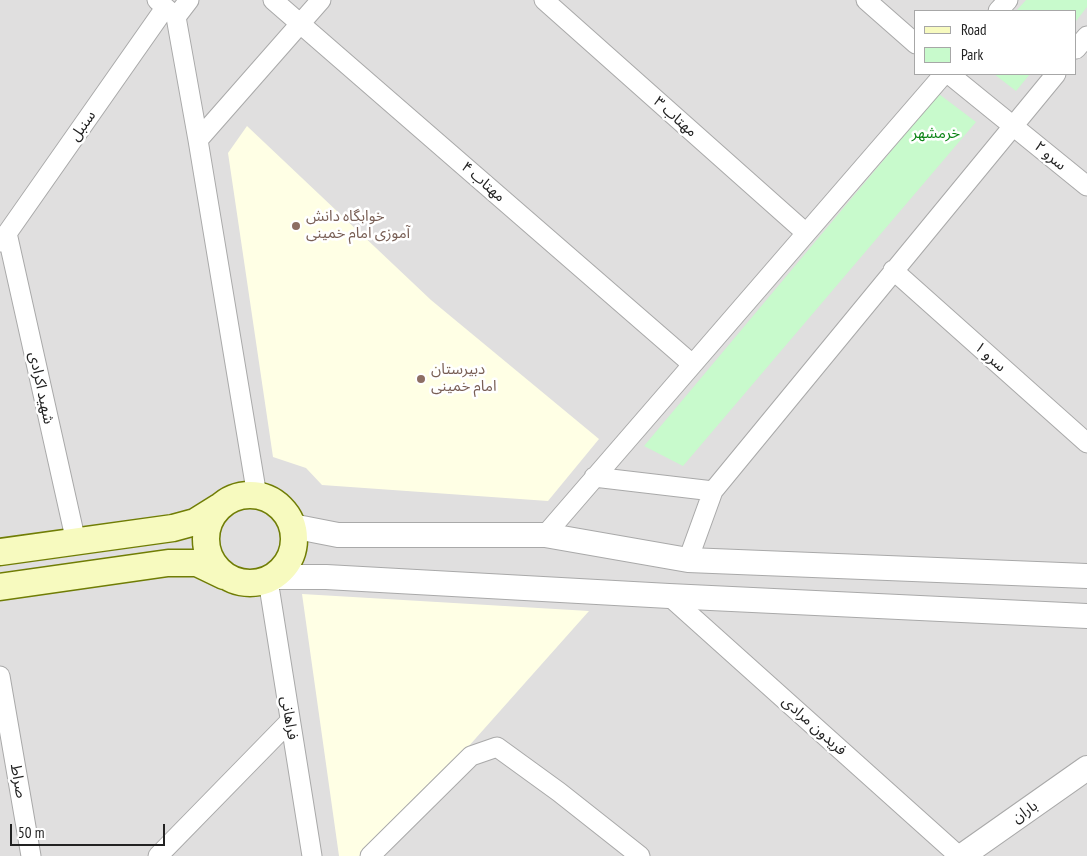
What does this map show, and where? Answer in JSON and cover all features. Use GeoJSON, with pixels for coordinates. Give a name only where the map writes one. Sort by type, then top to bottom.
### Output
{"type":"FeatureCollection","features":[{"type":"Feature","properties":{"kind":"main road"},"geometry":{"type":"LineString","coordinates":[[0,552],[173,528],[195,522],[230,500],[243,496],[257,496],[269,500],[278,506],[292,526],[294,538],[292,551],[287,563],[279,573],[254,584],[240,583],[197,563],[168,563],[0,587]]}},
{"type":"Feature","properties":{"kind":"main road"},"geometry":{"type":"LineString","coordinates":[[219,508],[211,518],[206,531],[206,544],[209,557],[216,568],[227,577]]}},
{"type":"Feature","properties":{"kind":"main road"},"geometry":{"type":"LineString","coordinates":[[168,563],[178,554],[181,540],[173,528]]}},
{"type":"Feature","properties":{"kind":"street","name":"سنبل"},"geometry":{"type":"LineString","coordinates":[[4,238],[166,8],[190,0]]}},
{"type":"Feature","properties":{"kind":"street","name":"مهتاب ۴"},"geometry":{"type":"LineString","coordinates":[[273,0],[692,364]]}},
{"type":"Feature","properties":{"kind":"street"},"geometry":{"type":"LineString","coordinates":[[198,140],[321,0]]}},
{"type":"Feature","properties":{"kind":"street","name":"مهتاب ۳"},"geometry":{"type":"LineString","coordinates":[[544,0],[806,233]]}},
{"type":"Feature","properties":{"kind":"street"},"geometry":{"type":"LineString","coordinates":[[866,0],[914,42]]}},
{"type":"Feature","properties":{"kind":"street"},"geometry":{"type":"LineString","coordinates":[[999,10],[1008,0]]}},
{"type":"Feature","properties":{"kind":"street"},"geometry":{"type":"LineString","coordinates":[[166,8],[198,140],[257,496]]}},
{"type":"Feature","properties":{"kind":"street"},"geometry":{"type":"LineString","coordinates":[[1077,49],[1087,36]]}},
{"type":"Feature","properties":{"kind":"street"},"geometry":{"type":"LineString","coordinates":[[545,535],[943,75]]}},
{"type":"Feature","properties":{"kind":"street","name":"سرو ۲"},"geometry":{"type":"LineString","coordinates":[[950,75],[1087,186]]}},
{"type":"Feature","properties":{"kind":"street"},"geometry":{"type":"LineString","coordinates":[[688,560],[712,491],[1055,75]]}},
{"type":"Feature","properties":{"kind":"street","name":"شهید اکرادی"},"geometry":{"type":"LineString","coordinates":[[4,238],[76,542]]}},
{"type":"Feature","properties":{"kind":"street","name":"سرو ۱"},"geometry":{"type":"LineString","coordinates":[[893,270],[1087,443]]}},
{"type":"Feature","properties":{"kind":"street"},"geometry":{"type":"LineString","coordinates":[[594,477],[712,491]]}},
{"type":"Feature","properties":{"kind":"street"},"geometry":{"type":"LineString","coordinates":[[292,526],[338,535],[545,535],[688,560],[1087,576]]}},
{"type":"Feature","properties":{"kind":"street"},"geometry":{"type":"LineString","coordinates":[[270,578],[326,577],[1087,616]]}},
{"type":"Feature","properties":{"kind":"street","name":"فراهانی"},"geometry":{"type":"LineString","coordinates":[[270,578],[289,722],[312,856]]}},
{"type":"Feature","properties":{"kind":"street","name":"فریدون مرادی"},"geometry":{"type":"LineString","coordinates":[[669,596],[960,856]]}},
{"type":"Feature","properties":{"kind":"street","name":"صراط"},"geometry":{"type":"LineString","coordinates":[[0,676],[31,856]]}},
{"type":"Feature","properties":{"kind":"street"},"geometry":{"type":"LineString","coordinates":[[158,856],[289,722]]}},
{"type":"Feature","properties":{"kind":"street"},"geometry":{"type":"LineString","coordinates":[[370,856],[471,756],[497,747],[559,792],[640,856]]}},
{"type":"Feature","properties":{"kind":"street","name":"باران"},"geometry":{"type":"LineString","coordinates":[[960,856],[1087,768]]}},
{"type":"Feature","properties":{"kind":"shaded area"},"geometry":{"type":"Polygon","coordinates":[[[0,0],[1087,0],[1087,856],[0,856],[0,0]]]}},
{"type":"Feature","properties":{"kind":"shaded area"},"geometry":{"type":"Polygon","coordinates":[[[247,126],[431,300],[599,439],[548,501],[322,485],[306,468],[273,457],[228,153],[247,126]]]}},
{"type":"Feature","properties":{"kind":"shaded area"},"geometry":{"type":"Polygon","coordinates":[[[302,594],[589,611],[371,856],[339,856],[302,594]]]}},
{"type":"Feature","properties":{"kind":"green space"},"geometry":{"type":"Polygon","coordinates":[[[1026,0],[1087,0],[1087,7],[1077,20],[1077,10],[1017,10],[1026,0]]]}},
{"type":"Feature","properties":{"kind":"green space"},"geometry":{"type":"Polygon","coordinates":[[[995,75],[1029,75],[1016,91],[995,75]]]}},
{"type":"Feature","properties":{"kind":"green space","name":"خرمشهر"},"geometry":{"type":"Polygon","coordinates":[[[939,94],[976,122],[683,466],[644,446],[939,94]]]}},
{"type":"Feature","properties":{"kind":"place","name":"خوابگاه دانش آموزی امام خمینی"},"geometry":{"type":"Point","coordinates":[296,226]}},
{"type":"Feature","properties":{"kind":"place","name":"دبیرستان امام خمینی"},"geometry":{"type":"Point","coordinates":[421,379]}}]}
